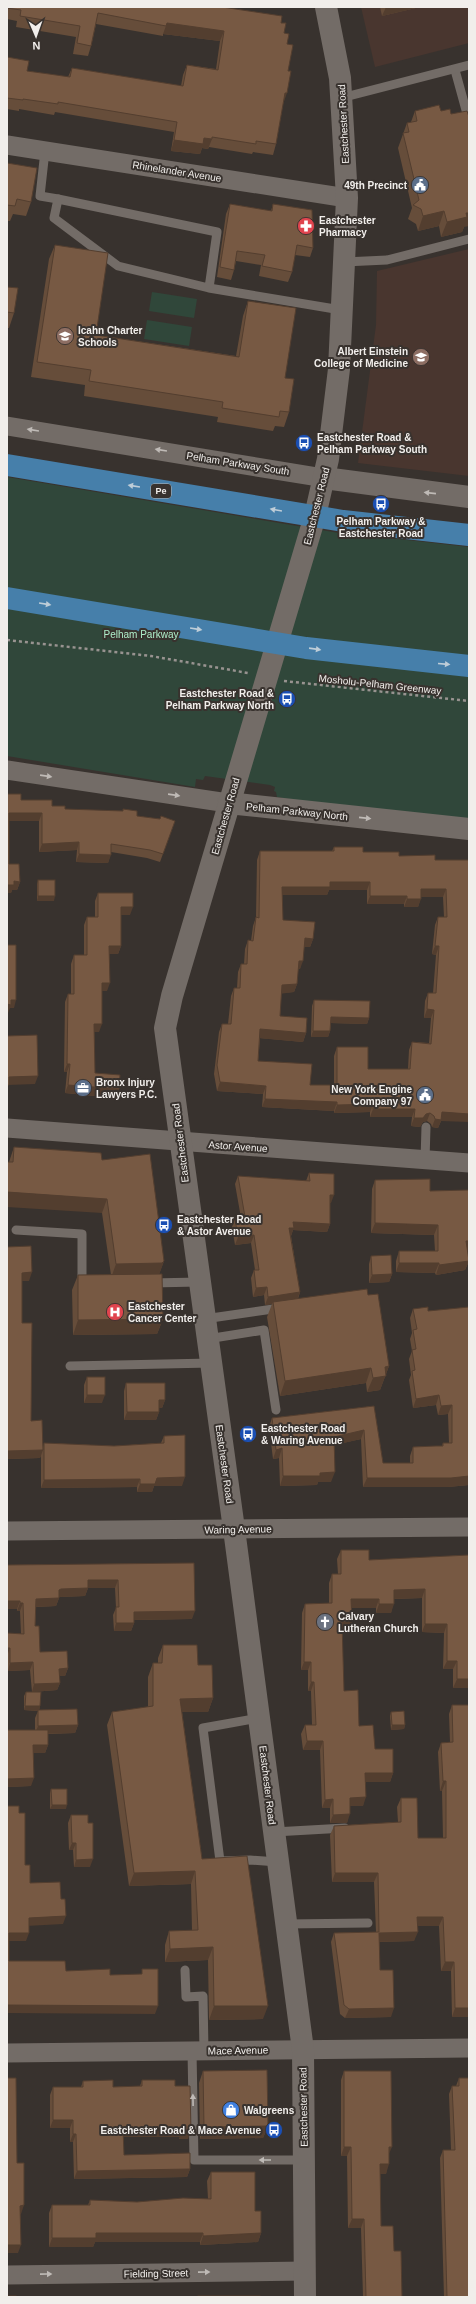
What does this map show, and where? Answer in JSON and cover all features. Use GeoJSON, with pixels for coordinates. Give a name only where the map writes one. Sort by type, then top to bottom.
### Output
{"type":"FeatureCollection","features":[{"type":"Feature","properties":{"kind":"main road","name":"Eastchester Road"},"geometry":{"type":"LineString","coordinates":[[305,2297],[303,2050],[234,1529],[164,1028],[228,803],[315,516],[324,478],[339,370],[347,198],[340,78],[326,7]]}},
{"type":"Feature","properties":{"kind":"main road","name":"Pe"},"geometry":{"type":"LineString","coordinates":[[7,465],[315,516],[469,535]]}},
{"type":"Feature","properties":{"kind":"main road","name":"Pelham Parkway South"},"geometry":{"type":"LineString","coordinates":[[324,478],[469,497]]}},
{"type":"Feature","properties":{"kind":"main road"},"geometry":{"type":"LineString","coordinates":[[7,598],[276,643],[352,654],[469,666]]}},
{"type":"Feature","properties":{"kind":"main road","name":"Pelham Parkway North"},"geometry":{"type":"LineString","coordinates":[[228,803],[469,829]]}},
{"type":"Feature","properties":{"kind":"street","name":"Rhinelander Avenue"},"geometry":{"type":"LineString","coordinates":[[7,145],[347,198]]}},
{"type":"Feature","properties":{"kind":"street","name":"Pelham Parkway South"},"geometry":{"type":"LineString","coordinates":[[7,426],[324,478]]}},
{"type":"Feature","properties":{"kind":"street","name":"Pelham Parkway North"},"geometry":{"type":"LineString","coordinates":[[7,770],[228,803]]}},
{"type":"Feature","properties":{"kind":"street","name":"Astor Avenue"},"geometry":{"type":"LineString","coordinates":[[7,1128],[469,1163]]}},
{"type":"Feature","properties":{"kind":"street","name":"Waring Avenue"},"geometry":{"type":"LineString","coordinates":[[7,1532],[469,1527]]}},
{"type":"Feature","properties":{"kind":"street","name":"Mace Avenue"},"geometry":{"type":"LineString","coordinates":[[7,2053],[469,2048]]}},
{"type":"Feature","properties":{"kind":"street","name":"Fielding Street"},"geometry":{"type":"LineString","coordinates":[[7,2275],[305,2272]]}},
{"type":"Feature","properties":{"kind":"lane"},"geometry":{"type":"LineString","coordinates":[[341,98],[455,70],[469,65]]}},
{"type":"Feature","properties":{"kind":"lane"},"geometry":{"type":"LineString","coordinates":[[455,70],[469,121]]}},
{"type":"Feature","properties":{"kind":"lane"},"geometry":{"type":"LineString","coordinates":[[44,151],[40,196],[217,232],[209,288]]}},
{"type":"Feature","properties":{"kind":"lane"},"geometry":{"type":"LineString","coordinates":[[58,199],[54,218],[118,266],[209,288],[341,310]]}},
{"type":"Feature","properties":{"kind":"lane"},"geometry":{"type":"LineString","coordinates":[[344,262],[393,258],[469,239]]}},
{"type":"Feature","properties":{"kind":"lane"},"geometry":{"type":"LineString","coordinates":[[425,1160],[426,1127]]}},
{"type":"Feature","properties":{"kind":"lane"},"geometry":{"type":"LineString","coordinates":[[16,1230],[82,1234],[81,1285],[95,1285]]}},
{"type":"Feature","properties":{"kind":"lane"},"geometry":{"type":"LineString","coordinates":[[140,1283],[199,1282]]}},
{"type":"Feature","properties":{"kind":"lane"},"geometry":{"type":"LineString","coordinates":[[206,1329],[287,1308]]}},
{"type":"Feature","properties":{"kind":"lane"},"geometry":{"type":"LineString","coordinates":[[206,1329],[264,1330],[276,1410]]}},
{"type":"Feature","properties":{"kind":"lane"},"geometry":{"type":"LineString","coordinates":[[70,1366],[211,1363]]}},
{"type":"Feature","properties":{"kind":"lane"},"geometry":{"type":"LineString","coordinates":[[259,1718],[203,1728],[220,1861],[250,1860],[278,1862]]}},
{"type":"Feature","properties":{"kind":"lane"},"geometry":{"type":"LineString","coordinates":[[274,1832],[354,1828]]}},
{"type":"Feature","properties":{"kind":"lane"},"geometry":{"type":"LineString","coordinates":[[286,1924],[368,1922]]}},
{"type":"Feature","properties":{"kind":"lane"},"geometry":{"type":"LineString","coordinates":[[185,1970],[186,1997],[203,1996],[198,2051],[194,2160],[304,2160]]}},
{"type":"Feature","properties":{"kind":"path"},"geometry":{"type":"LineString","coordinates":[[7,640],[151,656],[245,672]]}},
{"type":"Feature","properties":{"kind":"path","name":"Mosholu-Pelham Greenway"},"geometry":{"type":"LineString","coordinates":[[290,682],[469,701]]}},
{"type":"Feature","properties":{"kind":"shaded area"},"geometry":{"type":"Polygon","coordinates":[[[361,7],[469,7],[469,43],[375,67],[361,7]]]}},
{"type":"Feature","properties":{"kind":"shaded area","name":"Albert Einstein College of Medicine"},"geometry":{"type":"Polygon","coordinates":[[[469,249],[469,476],[358,463],[376,325],[377,271],[469,249]]]}},
{"type":"Feature","properties":{"kind":"green space"},"geometry":{"type":"Polygon","coordinates":[[[152,292],[197,299],[194,318],[149,311],[152,292]]]}},
{"type":"Feature","properties":{"kind":"green space"},"geometry":{"type":"Polygon","coordinates":[[[147,320],[192,327],[189,346],[144,339],[147,320]]]}},
{"type":"Feature","properties":{"kind":"green space","name":"Pelham Parkway"},"geometry":{"type":"Polygon","coordinates":[[[7,477],[351,535],[354,534],[469,547],[469,820],[349,809],[277,797],[276,792],[274,791],[275,787],[270,785],[205,776],[203,780],[196,779],[195,787],[7,756],[7,477]]]}},
{"type":"Feature","properties":{"kind":"building"},"geometry":{"type":"Polygon","coordinates":[[[7,7],[222,7],[282,16],[281,23],[286,23],[284,33],[289,34],[287,44],[293,45],[288,71],[291,71],[287,93],[285,93],[276,144],[256,141],[256,144],[212,137],[212,139],[204,138],[203,144],[174,140],[177,122],[58,102],[58,104],[7,98],[7,57],[29,61],[27,71],[70,77],[72,68],[183,86],[187,65],[218,70],[224,31],[167,23],[166,26],[98,13],[91,46],[77,43],[80,26],[20,16],[21,10],[7,7]]]}},
{"type":"Feature","properties":{"kind":"building"},"geometry":{"type":"Polygon","coordinates":[[[439,105],[441,111],[450,109],[451,114],[467,111],[469,117],[469,213],[466,213],[467,217],[447,222],[444,211],[423,216],[421,209],[413,205],[419,200],[403,133],[409,132],[407,123],[417,121],[415,111],[439,105]]]}},
{"type":"Feature","properties":{"kind":"building"},"geometry":{"type":"Polygon","coordinates":[[[7,163],[37,168],[31,202],[17,199],[15,206],[7,205],[7,163]]]}},
{"type":"Feature","properties":{"kind":"building"},"geometry":{"type":"Polygon","coordinates":[[[230,204],[272,211],[273,204],[312,210],[313,248],[297,245],[292,272],[262,266],[265,255],[237,251],[234,270],[220,267],[230,204]]]}},
{"type":"Feature","properties":{"kind":"building","name":"Icahn Charter Schools"},"geometry":{"type":"Polygon","coordinates":[[[55,245],[108,253],[96,335],[239,357],[248,301],[296,308],[285,378],[294,379],[289,412],[280,411],[279,417],[222,408],[223,402],[89,381],[91,370],[37,362],[55,245]]]}},
{"type":"Feature","properties":{"kind":"building"},"geometry":{"type":"Polygon","coordinates":[[[7,287],[18,288],[14,313],[7,312],[7,287]]]}},
{"type":"Feature","properties":{"kind":"building"},"geometry":{"type":"Polygon","coordinates":[[[7,794],[21,794],[21,800],[52,800],[52,806],[65,806],[65,809],[123,811],[123,809],[137,811],[137,816],[160,819],[161,816],[175,821],[163,854],[150,850],[111,844],[111,855],[79,854],[79,842],[42,844],[42,813],[9,813],[9,864],[19,864],[20,882],[14,881],[14,885],[7,885],[7,794]]]}},
{"type":"Feature","properties":{"kind":"building"},"geometry":{"type":"Polygon","coordinates":[[[334,847],[363,847],[363,852],[399,852],[399,856],[435,855],[435,860],[469,860],[469,1114],[442,1112],[441,1120],[435,1119],[430,1113],[426,1114],[423,1118],[414,1118],[415,1109],[373,1109],[373,1104],[337,1105],[337,1102],[265,1099],[266,1086],[220,1082],[217,1065],[222,1024],[231,1024],[234,988],[240,988],[241,964],[247,964],[248,940],[253,941],[256,917],[259,918],[260,851],[334,851],[334,847]],[[330,882],[330,887],[282,887],[283,920],[315,922],[313,939],[305,938],[303,961],[299,961],[297,984],[282,985],[280,1016],[307,1018],[306,1033],[260,1029],[258,1061],[312,1064],[310,1085],[337,1085],[337,1047],[368,1047],[368,1069],[410,1069],[412,1042],[431,1044],[434,1010],[427,1009],[428,993],[436,993],[439,946],[435,946],[438,917],[447,917],[446,889],[421,889],[421,899],[407,899],[407,896],[370,896],[370,882],[330,882]]]}},
{"type":"Feature","properties":{"kind":"building"},"geometry":{"type":"Polygon","coordinates":[[[38,880],[55,880],[55,896],[38,896],[38,880]]]}},
{"type":"Feature","properties":{"kind":"building"},"geometry":{"type":"Polygon","coordinates":[[[98,893],[133,893],[133,907],[121,907],[121,946],[109,946],[110,983],[102,983],[102,1024],[94,1024],[95,1073],[120,1075],[119,1089],[68,1085],[70,1064],[67,1064],[68,994],[74,994],[74,955],[87,955],[87,917],[98,917],[98,893]]]}},
{"type":"Feature","properties":{"kind":"building"},"geometry":{"type":"Polygon","coordinates":[[[7,945],[16,945],[16,1000],[11,1000],[11,1005],[7,1004],[7,945]]]}},
{"type":"Feature","properties":{"kind":"building"},"geometry":{"type":"Polygon","coordinates":[[[314,1000],[370,1001],[369,1018],[331,1017],[330,1031],[313,1031],[314,1000]]]}},
{"type":"Feature","properties":{"kind":"building"},"geometry":{"type":"Polygon","coordinates":[[[37,1035],[38,1076],[9,1077],[9,1085],[7,1085],[7,1036],[37,1035]]]}},
{"type":"Feature","properties":{"kind":"building"},"geometry":{"type":"Polygon","coordinates":[[[14,1147],[101,1153],[102,1160],[150,1154],[164,1261],[162,1263],[116,1264],[107,1199],[7,1192],[7,1162],[13,1162],[14,1147]]]}},
{"type":"Feature","properties":{"kind":"building"},"geometry":{"type":"Polygon","coordinates":[[[309,1173],[334,1174],[334,1195],[330,1195],[330,1224],[293,1222],[294,1228],[289,1228],[300,1292],[268,1297],[267,1287],[256,1288],[254,1270],[259,1270],[254,1235],[238,1237],[235,1219],[245,1217],[238,1176],[310,1181],[309,1173]]]}},
{"type":"Feature","properties":{"kind":"building"},"geometry":{"type":"Polygon","coordinates":[[[430,1179],[430,1191],[469,1190],[469,1241],[466,1241],[469,1261],[439,1265],[439,1263],[399,1263],[399,1251],[438,1251],[438,1225],[375,1223],[375,1180],[430,1179]]]}},
{"type":"Feature","properties":{"kind":"building"},"geometry":{"type":"Polygon","coordinates":[[[31,1246],[32,1272],[22,1273],[22,1323],[32,1323],[31,1421],[42,1420],[43,1450],[7,1451],[7,1247],[31,1246]]]}},
{"type":"Feature","properties":{"kind":"building"},"geometry":{"type":"Polygon","coordinates":[[[391,1255],[392,1274],[372,1275],[371,1256],[391,1255]]]}},
{"type":"Feature","properties":{"kind":"building","name":"Eastchester Cancer Center"},"geometry":{"type":"Polygon","coordinates":[[[162,1274],[163,1319],[78,1320],[78,1275],[162,1274]]]}},
{"type":"Feature","properties":{"kind":"building"},"geometry":{"type":"Polygon","coordinates":[[[367,1289],[368,1295],[378,1294],[389,1366],[385,1367],[386,1376],[373,1378],[371,1368],[285,1381],[273,1302],[367,1289]]]}},
{"type":"Feature","properties":{"kind":"building"},"geometry":{"type":"Polygon","coordinates":[[[428,1307],[428,1311],[469,1307],[469,1476],[451,1478],[367,1478],[364,1430],[334,1437],[335,1472],[320,1473],[320,1476],[283,1476],[282,1448],[276,1450],[272,1418],[374,1406],[383,1463],[413,1463],[413,1447],[443,1446],[443,1443],[452,1443],[452,1405],[441,1406],[439,1395],[416,1399],[412,1371],[415,1370],[412,1350],[416,1349],[413,1330],[417,1329],[413,1309],[428,1307]]]}},
{"type":"Feature","properties":{"kind":"building"},"geometry":{"type":"Polygon","coordinates":[[[87,1377],[105,1377],[105,1395],[87,1395],[87,1377]]]}},
{"type":"Feature","properties":{"kind":"building"},"geometry":{"type":"Polygon","coordinates":[[[126,1383],[165,1383],[165,1400],[159,1400],[159,1412],[127,1412],[126,1383]]]}},
{"type":"Feature","properties":{"kind":"building"},"geometry":{"type":"Polygon","coordinates":[[[185,1435],[185,1477],[157,1478],[155,1484],[140,1484],[140,1479],[44,1480],[44,1443],[114,1446],[164,1443],[164,1436],[185,1435]]]}},
{"type":"Feature","properties":{"kind":"building"},"geometry":{"type":"Polygon","coordinates":[[[341,1550],[369,1550],[369,1560],[469,1555],[469,1679],[457,1679],[457,1661],[447,1661],[447,1624],[425,1624],[425,1589],[394,1590],[394,1604],[379,1604],[379,1599],[351,1599],[352,1622],[342,1622],[344,1691],[358,1690],[359,1726],[373,1725],[375,1749],[393,1749],[393,1773],[365,1773],[366,1797],[350,1798],[350,1814],[333,1815],[333,1799],[325,1800],[323,1741],[307,1741],[305,1725],[316,1725],[314,1682],[311,1682],[311,1662],[304,1662],[305,1604],[332,1603],[332,1574],[341,1574],[341,1550]]]}},
{"type":"Feature","properties":{"kind":"building"},"geometry":{"type":"Polygon","coordinates":[[[194,1563],[195,1611],[134,1612],[134,1623],[116,1623],[116,1607],[119,1607],[118,1580],[88,1580],[88,1588],[61,1589],[59,1590],[59,1598],[36,1599],[35,1626],[39,1626],[40,1652],[67,1651],[68,1668],[59,1669],[60,1683],[34,1684],[33,1662],[10,1663],[10,1648],[7,1648],[7,1633],[24,1634],[23,1603],[20,1603],[20,1601],[7,1601],[7,1565],[194,1563]]]}},
{"type":"Feature","properties":{"kind":"building"},"geometry":{"type":"Polygon","coordinates":[[[163,1645],[197,1645],[198,1665],[212,1665],[213,1698],[180,1699],[202,1859],[247,1856],[268,2006],[214,2006],[213,1947],[170,1949],[169,1931],[198,1930],[195,1871],[134,1873],[112,1712],[153,1706],[153,1663],[162,1663],[163,1645]]]}},
{"type":"Feature","properties":{"kind":"building"},"geometry":{"type":"Polygon","coordinates":[[[26,1692],[41,1692],[40,1706],[25,1706],[26,1692]]]}},
{"type":"Feature","properties":{"kind":"building"},"geometry":{"type":"Polygon","coordinates":[[[452,1705],[469,1705],[469,2008],[455,2008],[454,1962],[445,1962],[443,1917],[417,1917],[418,1932],[379,1933],[380,1970],[393,1970],[394,2008],[349,2009],[344,2005],[334,1933],[379,1932],[378,1873],[335,1873],[334,1826],[401,1822],[401,1798],[417,1798],[418,1838],[446,1838],[446,1781],[443,1781],[441,1743],[453,1742],[452,1705]]]}},
{"type":"Feature","properties":{"kind":"building"},"geometry":{"type":"Polygon","coordinates":[[[77,1709],[78,1725],[38,1726],[38,1710],[77,1709]]]}},
{"type":"Feature","properties":{"kind":"building"},"geometry":{"type":"Polygon","coordinates":[[[404,1711],[405,1725],[392,1725],[391,1712],[404,1711]]]}},
{"type":"Feature","properties":{"kind":"building"},"geometry":{"type":"Polygon","coordinates":[[[7,1730],[48,1730],[48,1745],[33,1745],[34,1778],[7,1779],[7,1730]]]}},
{"type":"Feature","properties":{"kind":"building"},"geometry":{"type":"Polygon","coordinates":[[[51,1789],[67,1789],[67,1805],[52,1805],[51,1789]]]}},
{"type":"Feature","properties":{"kind":"building"},"geometry":{"type":"Polygon","coordinates":[[[7,1806],[19,1806],[19,1813],[25,1813],[25,1865],[30,1865],[30,1883],[60,1882],[61,1899],[65,1899],[66,1916],[29,1918],[29,1933],[9,1933],[9,1961],[65,1961],[66,1971],[110,1969],[110,1975],[142,1974],[142,1969],[158,1969],[158,2006],[7,2005],[7,1806]]]}},
{"type":"Feature","properties":{"kind":"building"},"geometry":{"type":"Polygon","coordinates":[[[71,1815],[88,1815],[88,1823],[93,1823],[93,1859],[76,1860],[76,1843],[72,1843],[71,1815]]]}},
{"type":"Feature","properties":{"kind":"building","name":"Walgreens"},"geometry":{"type":"Polygon","coordinates":[[[267,2070],[268,2126],[204,2127],[203,2071],[267,2070]]]}},
{"type":"Feature","properties":{"kind":"building"},"geometry":{"type":"Polygon","coordinates":[[[344,2071],[391,2071],[392,2147],[389,2147],[389,2164],[380,2164],[381,2226],[393,2226],[394,2251],[401,2251],[402,2297],[366,2297],[364,2219],[352,2219],[351,2147],[344,2147],[344,2071]]]}},
{"type":"Feature","properties":{"kind":"building"},"geometry":{"type":"Polygon","coordinates":[[[7,2078],[16,2078],[17,2163],[24,2163],[24,2205],[20,2206],[21,2245],[7,2245],[7,2078]]]}},
{"type":"Feature","properties":{"kind":"building"},"geometry":{"type":"Polygon","coordinates":[[[459,2078],[469,2078],[469,2297],[447,2297],[443,2150],[455,2150],[452,2086],[459,2086],[459,2078]]]}},
{"type":"Feature","properties":{"kind":"building"},"geometry":{"type":"Polygon","coordinates":[[[113,2080],[113,2087],[142,2086],[142,2080],[175,2080],[175,2086],[190,2086],[191,2131],[182,2131],[183,2129],[123,2129],[124,2155],[190,2153],[190,2169],[77,2171],[76,2134],[73,2134],[73,2120],[53,2120],[53,2087],[83,2087],[83,2081],[113,2080]]]}},
{"type":"Feature","properties":{"kind":"building"},"geometry":{"type":"Polygon","coordinates":[[[211,2172],[255,2172],[255,2211],[261,2211],[261,2233],[203,2236],[203,2233],[96,2233],[96,2238],[52,2238],[52,2205],[90,2205],[90,2200],[137,2202],[183,2198],[211,2199],[211,2172]]]}},
{"type":"Feature","properties":{"kind":"building"},"geometry":{"type":"Polygon","coordinates":[[[260,2296],[260,2297],[198,2297],[260,2296]]]}},
{"type":"Feature","properties":{"kind":"place","name":"49th Precinct"},"geometry":{"type":"Point","coordinates":[420,185]}},
{"type":"Feature","properties":{"kind":"place","name":"Eastchester Pharmacy"},"geometry":{"type":"Point","coordinates":[306,226]}},
{"type":"Feature","properties":{"kind":"place","name":"Icahn Charter Schools"},"geometry":{"type":"Point","coordinates":[65,336]}},
{"type":"Feature","properties":{"kind":"place","name":"Albert Einstein College of Medicine"},"geometry":{"type":"Point","coordinates":[421,357]}},
{"type":"Feature","properties":{"kind":"place","name":"Eastchester Road & Pelham Parkway South"},"geometry":{"type":"Point","coordinates":[304,443]}},
{"type":"Feature","properties":{"kind":"place","name":"Pelham Parkway & Eastchester Road"},"geometry":{"type":"Point","coordinates":[381,504]}},
{"type":"Feature","properties":{"kind":"place","name":"Eastchester Road & Pelham Parkway North"},"geometry":{"type":"Point","coordinates":[287,699]}},
{"type":"Feature","properties":{"kind":"place","name":"Bronx Injury Lawyers P.C."},"geometry":{"type":"Point","coordinates":[83,1088]}},
{"type":"Feature","properties":{"kind":"place","name":"New York Engine Company 97"},"geometry":{"type":"Point","coordinates":[425,1095]}},
{"type":"Feature","properties":{"kind":"place","name":"Eastchester Road & Astor Avenue"},"geometry":{"type":"Point","coordinates":[164,1225]}},
{"type":"Feature","properties":{"kind":"place","name":"Eastchester Cancer Center"},"geometry":{"type":"Point","coordinates":[115,1312]}},
{"type":"Feature","properties":{"kind":"place","name":"Eastchester Road & Waring Avenue"},"geometry":{"type":"Point","coordinates":[248,1434]}},
{"type":"Feature","properties":{"kind":"place","name":"Calvary Lutheran Church"},"geometry":{"type":"Point","coordinates":[325,1622]}},
{"type":"Feature","properties":{"kind":"place","name":"Walgreens"},"geometry":{"type":"Point","coordinates":[231,2110]}},
{"type":"Feature","properties":{"kind":"place","name":"Eastchester Road & Mace Avenue"},"geometry":{"type":"Point","coordinates":[274,2130]}}]}
